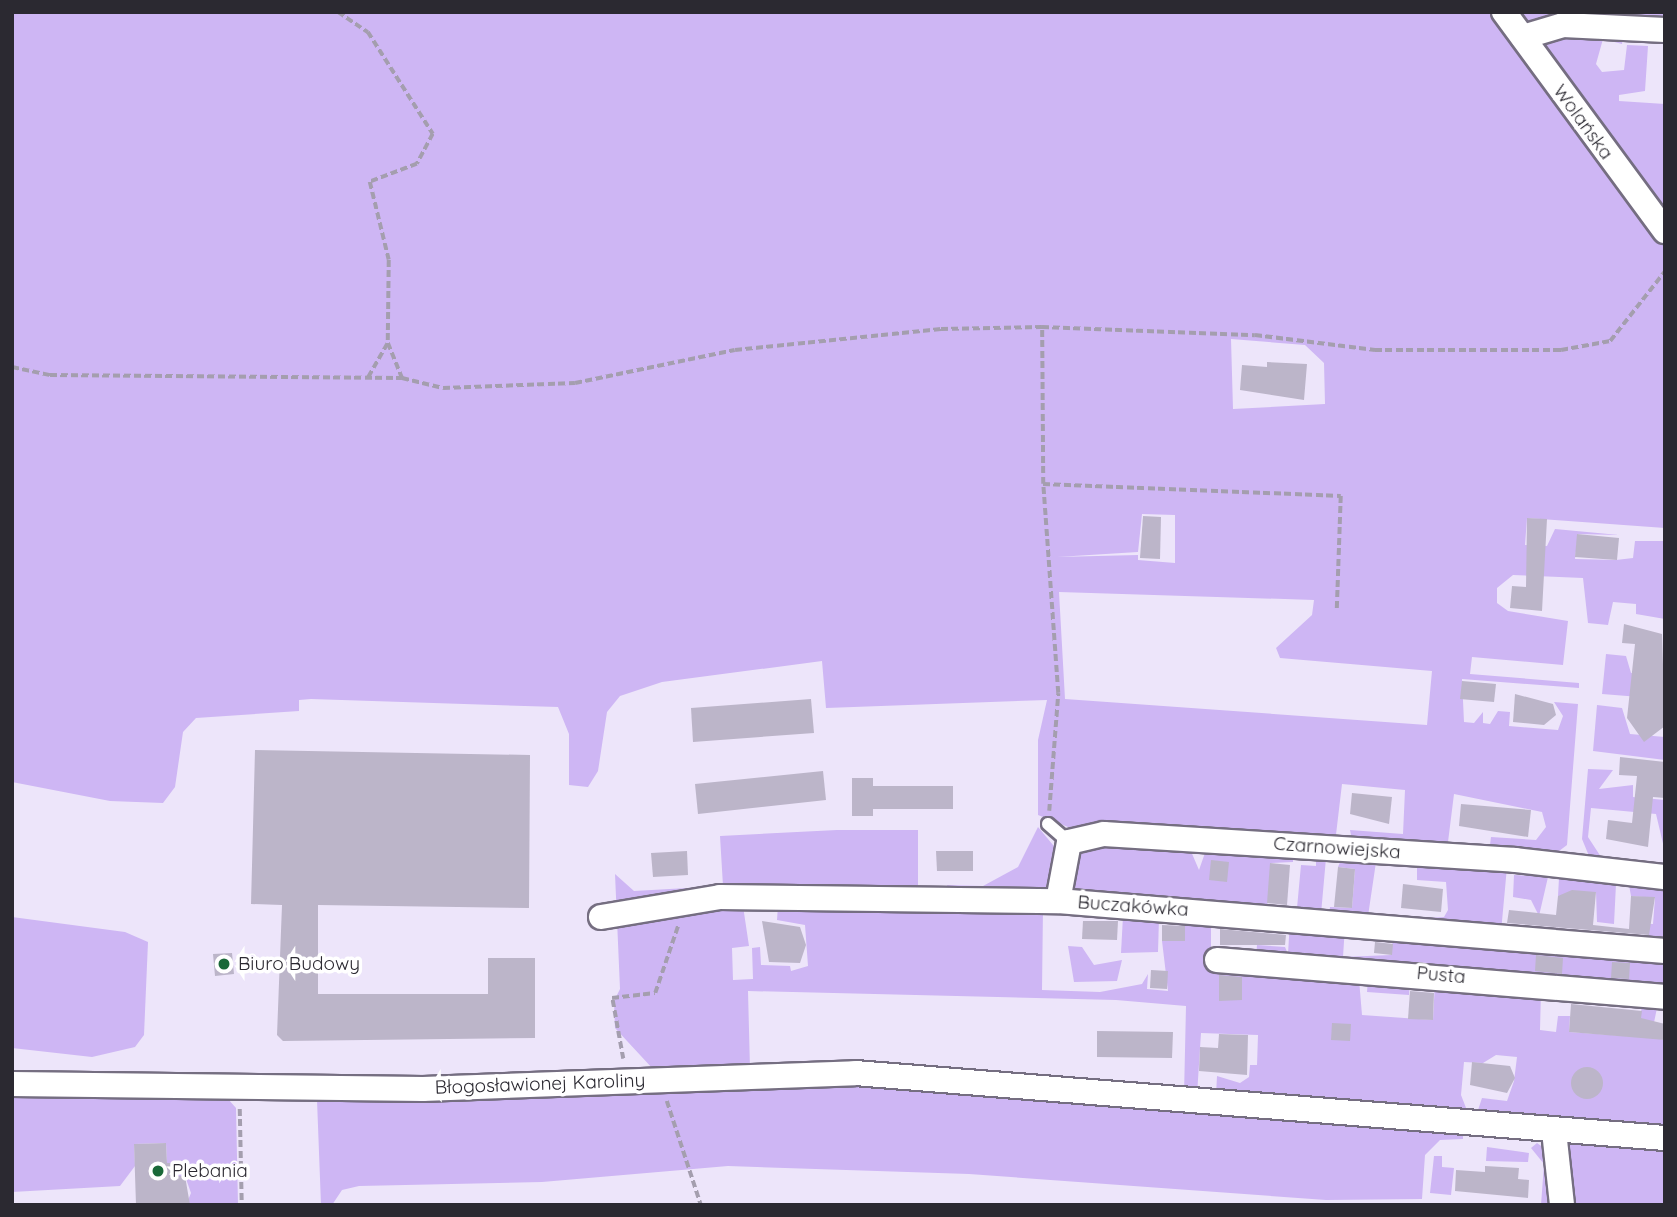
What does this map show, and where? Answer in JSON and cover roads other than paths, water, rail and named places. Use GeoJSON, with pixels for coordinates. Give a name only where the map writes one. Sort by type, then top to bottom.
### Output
{"type":"FeatureCollection","features":[{"type":"Feature","properties":{"kind":"street","name":"Wolańska"},"geometry":{"type":"LineString","coordinates":[[1504,12],[1665,231]]}},
{"type":"Feature","properties":{"kind":"street"},"geometry":{"type":"LineString","coordinates":[[1523,37],[1563,25],[1665,30]]}},
{"type":"Feature","properties":{"kind":"street","name":"Czarnowiejska"},"geometry":{"type":"LineString","coordinates":[[1069,842],[1104,834],[1177,837],[1665,877]]}},
{"type":"Feature","properties":{"kind":"street"},"geometry":{"type":"LineString","coordinates":[[1058,901],[1069,842]]}},
{"type":"Feature","properties":{"kind":"street","name":"Buczakówka"},"geometry":{"type":"LineString","coordinates":[[601,917],[688,901],[762,896],[1058,901],[1665,951]]}},
{"type":"Feature","properties":{"kind":"street","name":"Pusta"},"geometry":{"type":"LineString","coordinates":[[1217,960],[1665,998]]}},
{"type":"Feature","properties":{"kind":"street","name":"Błogosławionej Karoliny"},"geometry":{"type":"LineString","coordinates":[[12,1084],[240,1088],[630,1081],[855,1073],[1066,1091],[1348,1107],[1554,1131],[1665,1138]]}},
{"type":"Feature","properties":{"kind":"street"},"geometry":{"type":"LineString","coordinates":[[1554,1131],[1562,1205]]}},
{"type":"Feature","properties":{"kind":"lane"},"geometry":{"type":"LineString","coordinates":[[1048,824],[1069,842]]}},
{"type":"Feature","properties":{"kind":"place","name":"Biuro Budowy"},"geometry":{"type":"Point","coordinates":[224,964]}},
{"type":"Feature","properties":{"kind":"place","name":"Plebania"},"geometry":{"type":"Point","coordinates":[158,1171]}}]}
